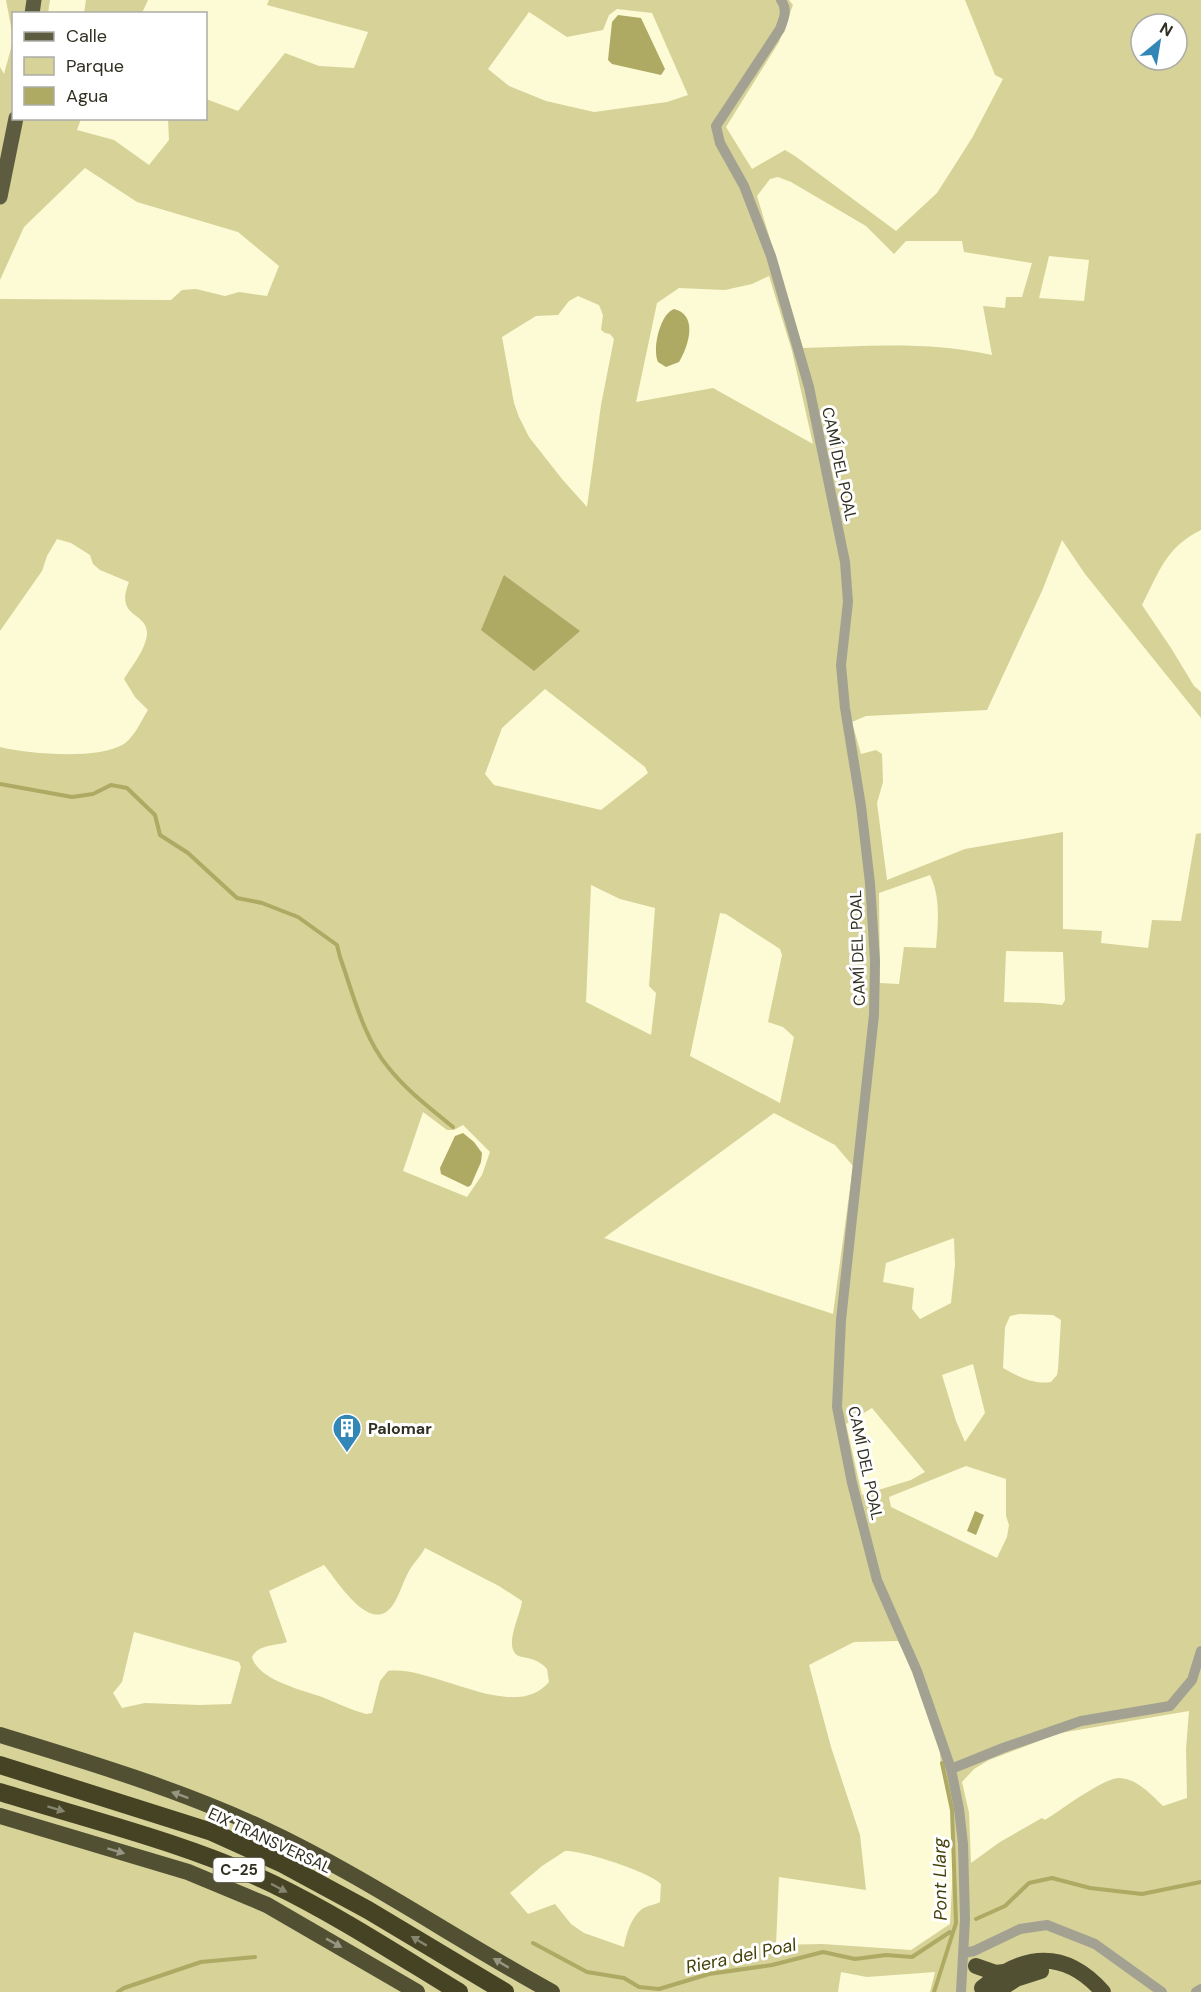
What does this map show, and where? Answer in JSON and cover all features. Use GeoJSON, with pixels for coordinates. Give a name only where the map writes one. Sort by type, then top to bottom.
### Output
{"type":"FeatureCollection","features":[{"type":"Feature","properties":{"kind":"highway"},"geometry":{"type":"LineString","coordinates":[[0,1735],[93,1763],[262,1828],[323,1858],[552,1992]]}},
{"type":"Feature","properties":{"kind":"highway","name":"EIX TRANSVERSAL"},"geometry":{"type":"LineString","coordinates":[[0,1765],[222,1837],[283,1864],[368,1910],[505,1992]]}},
{"type":"Feature","properties":{"kind":"highway","name":"C-25"},"geometry":{"type":"LineString","coordinates":[[0,1792],[204,1855],[274,1885],[355,1929],[459,1992]]}},
{"type":"Feature","properties":{"kind":"highway"},"geometry":{"type":"LineString","coordinates":[[0,1816],[188,1872],[257,1901],[417,1992]]}},
{"type":"Feature","properties":{"kind":"highway"},"geometry":{"type":"LineString","coordinates":[[968,1959],[996,1973],[1038,1959],[1052,1960],[1080,1971],[1103,1992]]}},
{"type":"Feature","properties":{"kind":"highway"},"geometry":{"type":"LineString","coordinates":[[986,1991],[1026,1974],[1050,1971],[1073,1978],[1089,1992]]}},
{"type":"Feature","properties":{"kind":"highway"},"geometry":{"type":"LineString","coordinates":[[986,1991],[1004,1972]]}},
{"type":"Feature","properties":{"kind":"main road"},"geometry":{"type":"LineString","coordinates":[[0,197],[16,120]]}},
{"type":"Feature","properties":{"kind":"street","name":"CAMÍ DEL POAL"},"geometry":{"type":"LineString","coordinates":[[781,0],[785,7],[785,17],[780,28],[716,126],[720,143],[744,186],[771,256],[809,387],[845,562],[848,602],[841,665],[870,883],[875,961],[874,1015],[842,1310],[837,1407],[852,1483],[878,1580],[917,1671],[951,1769],[963,1844],[964,1931],[968,1959]]}},
{"type":"Feature","properties":{"kind":"street"},"geometry":{"type":"LineString","coordinates":[[951,1769],[1003,1748],[1082,1721],[1170,1706],[1192,1680],[1201,1652]]}},
{"type":"Feature","properties":{"kind":"street"},"geometry":{"type":"LineString","coordinates":[[962,1992],[968,1959],[974,1951],[1020,1929],[1047,1925],[1095,1944],[1162,1992]]}},
{"type":"Feature","properties":{"kind":"street"},"geometry":{"type":"LineString","coordinates":[[968,1959],[982,1979],[986,1991]]}},
{"type":"Feature","properties":{"kind":"street"},"geometry":{"type":"LineString","coordinates":[[1196,1992],[1201,1989]]}},
{"type":"Feature","properties":{"kind":"green space"},"geometry":{"type":"Polygon","coordinates":[[[6,0],[50,0],[48,12],[12,12],[12,32],[6,0]]]}},
{"type":"Feature","properties":{"kind":"green space"},"geometry":{"type":"Polygon","coordinates":[[[86,0],[148,0],[142,12],[84,12],[86,0]]]}},
{"type":"Feature","properties":{"kind":"green space"},"geometry":{"type":"Polygon","coordinates":[[[269,0],[789,0],[793,5],[779,42],[726,127],[752,169],[785,150],[896,231],[937,193],[972,138],[1003,79],[995,75],[965,0],[1201,0],[1201,530],[1171,552],[1142,605],[1194,686],[1201,692],[1201,718],[1085,574],[1062,540],[1042,591],[987,710],[866,716],[852,722],[861,754],[876,750],[882,754],[883,782],[877,803],[887,880],[965,849],[1063,832],[1063,929],[1102,931],[1101,943],[1148,948],[1152,920],[1181,921],[1196,834],[1201,833],[1201,1992],[930,1992],[935,1972],[867,1977],[841,1972],[838,1992],[0,1992],[0,747],[28,752],[63,754],[81,754],[112,749],[124,744],[131,737],[148,710],[135,697],[124,679],[141,651],[147,634],[142,621],[128,609],[126,594],[129,582],[100,570],[93,564],[90,555],[71,543],[57,539],[47,556],[42,571],[0,631],[0,299],[171,300],[182,290],[196,289],[225,296],[239,292],[267,296],[279,266],[238,232],[137,202],[85,168],[24,227],[0,280],[0,67],[4,74],[12,45],[12,120],[81,120],[77,130],[114,140],[149,165],[169,140],[168,120],[207,120],[207,99],[238,111],[285,53],[319,66],[354,68],[368,32],[267,5],[269,0]],[[617,9],[609,15],[603,30],[567,37],[529,12],[488,69],[509,86],[546,101],[594,112],[667,102],[688,95],[652,13],[617,9]],[[778,177],[770,179],[757,196],[803,348],[922,346],[992,355],[983,306],[1005,308],[1006,297],[1022,297],[1032,263],[964,252],[962,241],[906,241],[894,254],[866,226],[791,182],[778,177]],[[1049,256],[1039,298],[1084,301],[1089,260],[1049,256]],[[769,276],[752,284],[725,290],[679,288],[657,303],[636,402],[713,388],[813,444],[792,351],[769,276]],[[578,296],[569,301],[558,315],[536,316],[502,337],[514,403],[529,437],[587,507],[601,405],[614,339],[610,334],[601,330],[603,315],[599,305],[578,296]],[[545,689],[502,728],[485,774],[494,785],[601,810],[648,773],[645,767],[545,689]],[[930,875],[879,893],[880,983],[899,984],[904,947],[936,948],[937,902],[930,875]],[[591,885],[586,1002],[651,1035],[656,993],[649,986],[655,908],[620,899],[591,885]],[[720,913],[690,1056],[780,1103],[794,1037],[783,1027],[768,1022],[782,955],[780,949],[726,914],[720,913]],[[1006,951],[1004,1002],[1062,1005],[1065,1000],[1063,952],[1006,951]],[[423,1112],[403,1171],[467,1197],[482,1175],[490,1152],[463,1125],[454,1130],[447,1130],[423,1112]],[[774,1113],[604,1238],[833,1314],[853,1166],[835,1145],[774,1113]],[[954,1238],[886,1263],[883,1282],[914,1288],[912,1309],[920,1319],[951,1303],[955,1265],[954,1238]],[[1019,1314],[1010,1316],[1005,1327],[1003,1368],[1032,1381],[1051,1382],[1057,1375],[1058,1369],[1061,1320],[1053,1315],[1019,1314]],[[973,1364],[942,1375],[965,1442],[985,1413],[973,1364]],[[872,1408],[846,1424],[862,1495],[911,1480],[925,1472],[872,1408]],[[966,1466],[889,1497],[891,1507],[997,1558],[1007,1537],[1009,1525],[1006,1516],[1006,1479],[966,1466]],[[425,1548],[409,1571],[393,1605],[386,1612],[378,1615],[369,1613],[351,1599],[324,1565],[269,1591],[287,1642],[268,1646],[259,1650],[252,1657],[263,1672],[282,1683],[366,1714],[372,1713],[380,1681],[388,1671],[406,1671],[495,1695],[515,1697],[534,1693],[549,1682],[547,1669],[536,1661],[516,1654],[512,1641],[513,1632],[522,1601],[499,1586],[425,1548]],[[134,1632],[122,1682],[113,1693],[122,1708],[145,1703],[231,1704],[241,1667],[239,1662],[134,1632]],[[898,1641],[854,1642],[809,1665],[831,1747],[860,1835],[866,1890],[779,1877],[776,1945],[822,1944],[911,1950],[950,1924],[953,1864],[951,1810],[939,1745],[913,1670],[898,1641]],[[1189,1711],[1060,1733],[989,1760],[974,1769],[962,1782],[969,1813],[971,1863],[1000,1842],[1042,1818],[1045,1820],[1093,1788],[1113,1779],[1126,1779],[1138,1784],[1163,1806],[1187,1798],[1186,1749],[1189,1711]],[[565,1851],[542,1866],[510,1893],[528,1914],[555,1904],[571,1924],[584,1933],[624,1947],[630,1927],[638,1912],[660,1902],[661,1884],[654,1879],[586,1854],[565,1851]]]}},
{"type":"Feature","properties":{"kind":"water"},"geometry":{"type":"Polygon","coordinates":[[[618,15],[641,18],[665,69],[661,75],[612,64],[608,60],[612,22],[618,15]]]}},
{"type":"Feature","properties":{"kind":"water"},"geometry":{"type":"Polygon","coordinates":[[[674,309],[682,312],[687,318],[688,340],[679,362],[666,367],[658,362],[657,341],[661,325],[669,312],[674,309]]]}},
{"type":"Feature","properties":{"kind":"water"},"geometry":{"type":"Polygon","coordinates":[[[504,575],[580,631],[534,671],[481,630],[504,575]]]}},
{"type":"Feature","properties":{"kind":"water"},"geometry":{"type":"Polygon","coordinates":[[[463,1133],[482,1153],[481,1162],[468,1187],[441,1174],[440,1168],[455,1136],[463,1133]]]}},
{"type":"Feature","properties":{"kind":"water"},"geometry":{"type":"Polygon","coordinates":[[[975,1511],[984,1515],[976,1535],[967,1531],[975,1511]]]}},
{"type":"Feature","properties":{"kind":"waterway"},"geometry":{"type":"LineString","coordinates":[[0,784],[72,797],[93,794],[111,785],[127,788],[155,815],[160,835],[188,853],[237,898],[262,903],[298,917],[337,945],[365,1029],[379,1055],[403,1083],[453,1127]]}},
{"type":"Feature","properties":{"kind":"waterway","name":"Pont Llarg"},"geometry":{"type":"LineString","coordinates":[[934,1992],[956,1923],[952,1810],[942,1763]]}},
{"type":"Feature","properties":{"kind":"waterway","name":"Riera del Poal"},"geometry":{"type":"LineString","coordinates":[[976,1919],[1005,1906],[1029,1883],[1052,1878],[1090,1888],[1142,1894],[1201,1882]]}},
{"type":"Feature","properties":{"kind":"waterway","name":"Riera del Poal"},"geometry":{"type":"LineString","coordinates":[[533,1943],[587,1972],[624,1978],[639,1987],[659,1989],[709,1974],[772,1965],[823,1952],[855,1959],[886,1955],[912,1957],[950,1932]]}},
{"type":"Feature","properties":{"kind":"waterway"},"geometry":{"type":"LineString","coordinates":[[118,1992],[201,1962],[255,1957]]}},
{"type":"Feature","properties":{"kind":"place","name":"Palomar"},"geometry":{"type":"Point","coordinates":[347,1454]}}]}
